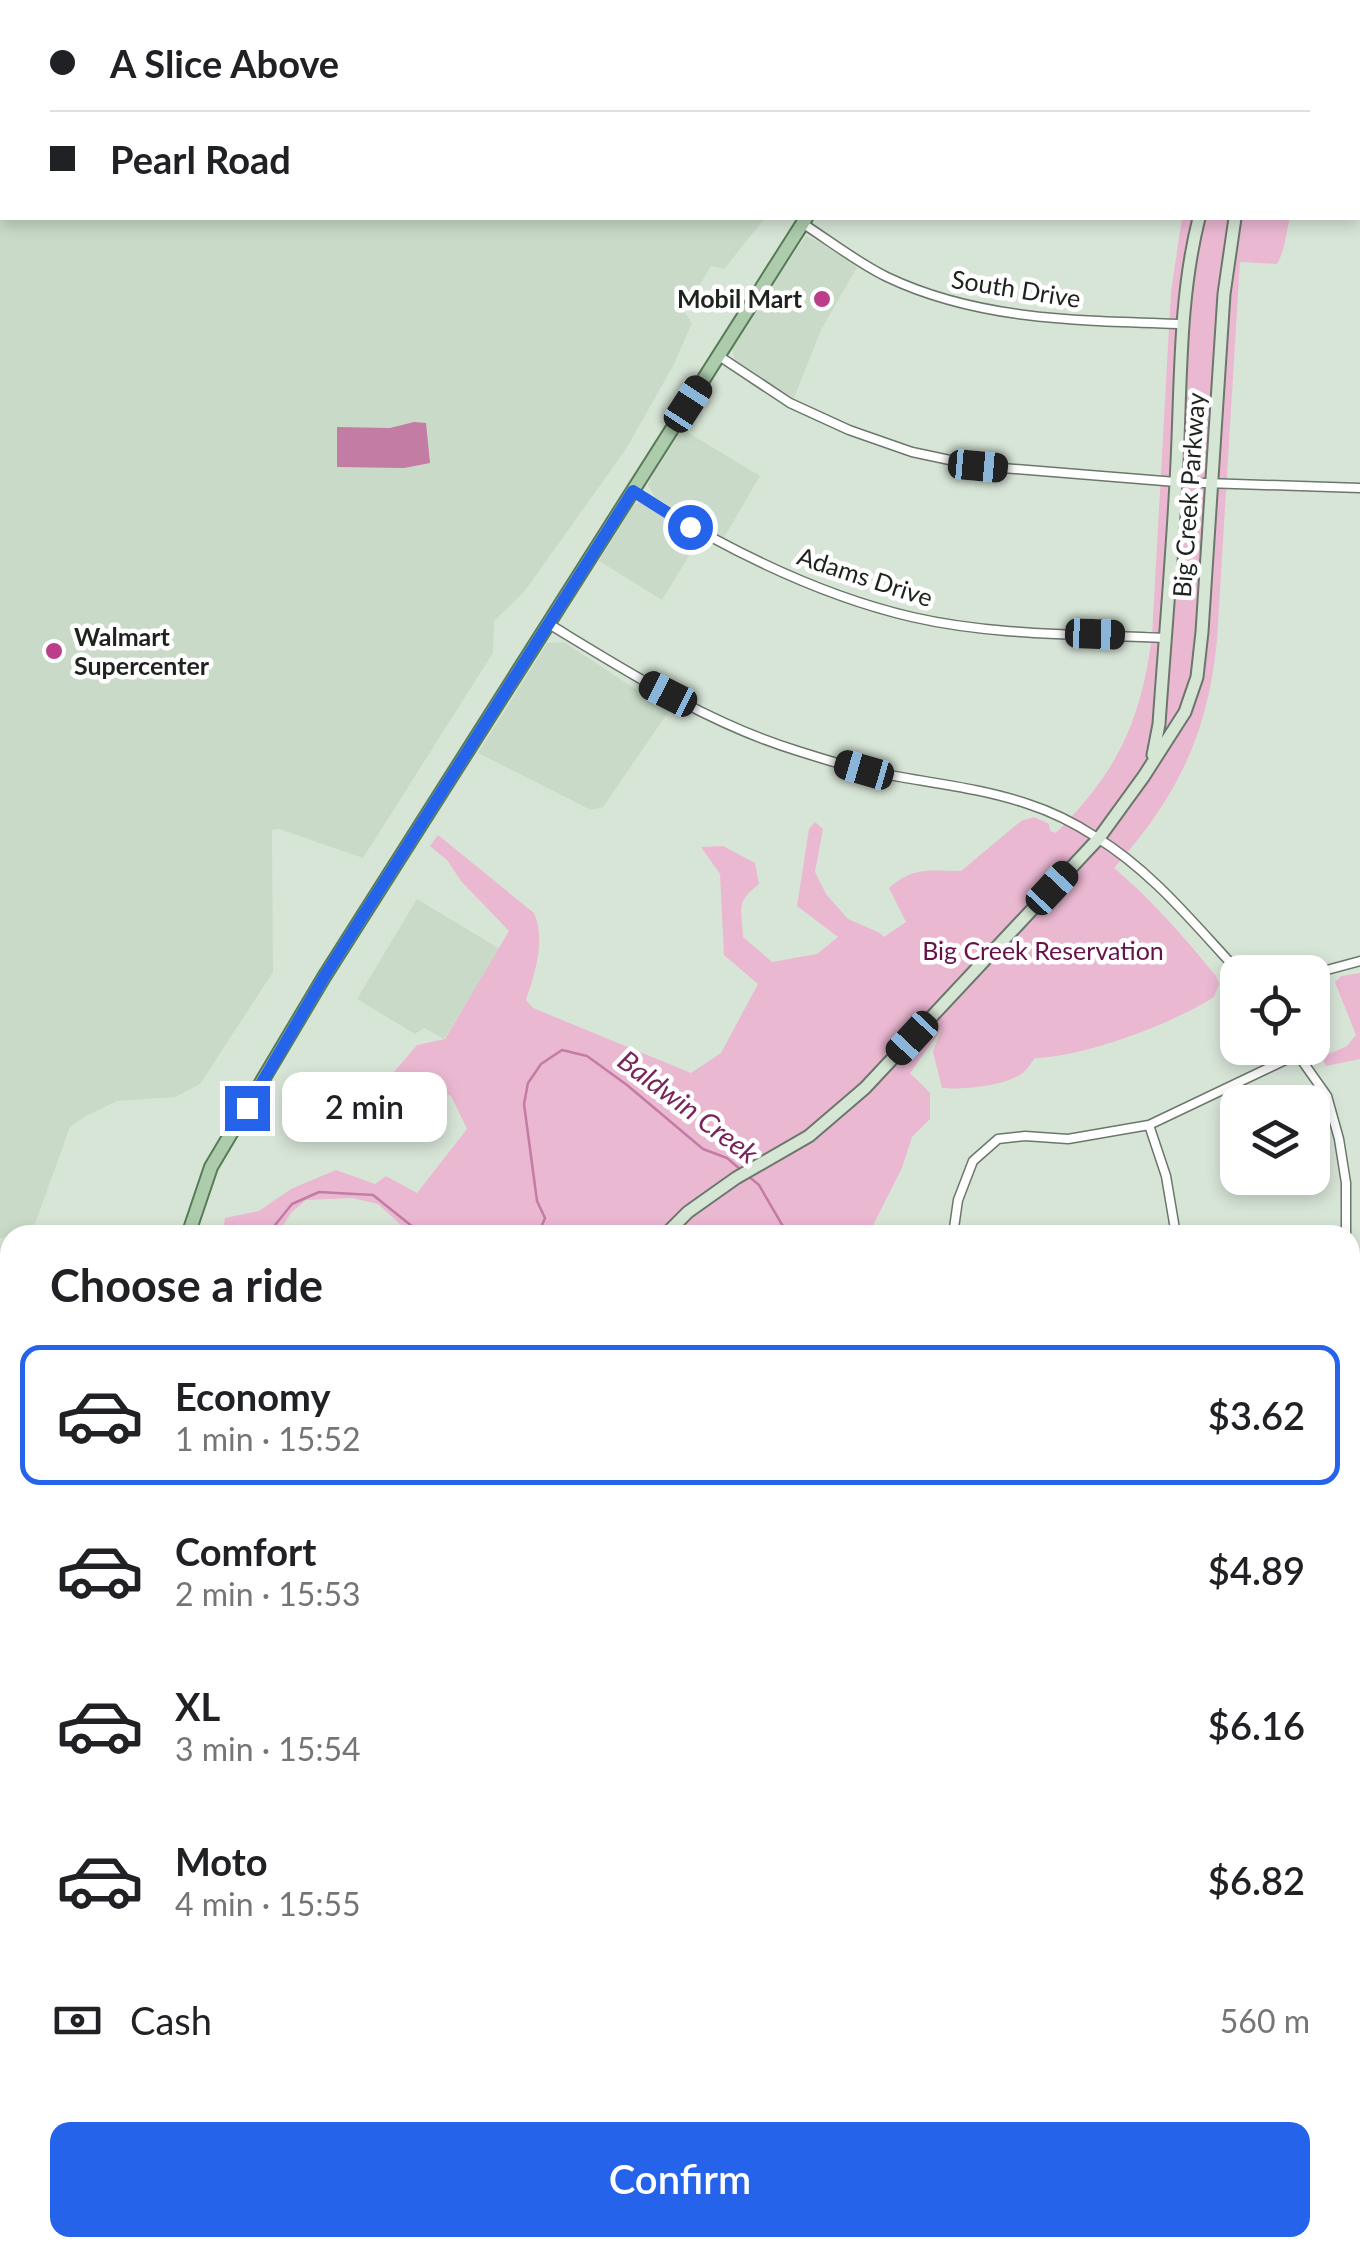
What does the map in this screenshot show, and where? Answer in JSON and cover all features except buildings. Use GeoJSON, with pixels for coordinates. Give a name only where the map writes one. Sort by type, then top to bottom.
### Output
{"type":"FeatureCollection","features":[{"type":"Feature","properties":{"kind":"main road"},"geometry":{"type":"LineString","coordinates":[[192,1225],[220,1152],[324,977],[804,220]]}},
{"type":"Feature","properties":{"kind":"street","name":"South Drive"},"geometry":{"type":"LineString","coordinates":[[804,220],[885,277],[941,298],[995,311],[1183,324]]}},
{"type":"Feature","properties":{"kind":"street","name":"Big Creek Parkway"},"geometry":{"type":"LineString","coordinates":[[1151,764],[1159,724],[1183,324],[1188,270],[1199,220]]}},
{"type":"Feature","properties":{"kind":"street","name":"Big Creek Parkway"},"geometry":{"type":"LineString","coordinates":[[676,1225],[736,1178],[809,1136],[865,1088],[1098,838],[1184,712],[1198,678],[1224,294],[1235,220]]}},
{"type":"Feature","properties":{"kind":"street"},"geometry":{"type":"LineString","coordinates":[[719,356],[790,403],[849,430],[912,452],[978,466],[1176,482],[1360,488]]}},
{"type":"Feature","properties":{"kind":"street","name":"Adams Drive"},"geometry":{"type":"LineString","coordinates":[[633,491],[690,527],[790,576],[912,617],[1024,632],[1165,638]]}},
{"type":"Feature","properties":{"kind":"street"},"geometry":{"type":"LineString","coordinates":[[548,623],[640,679],[727,724],[795,750],[864,770],[1029,804],[1098,838],[1151,878],[1223,955]]}},
{"type":"Feature","properties":{"kind":"street"},"geometry":{"type":"LineString","coordinates":[[1330,969],[1360,961]]}},
{"type":"Feature","properties":{"kind":"street"},"geometry":{"type":"LineString","coordinates":[[954,1225],[958,1200],[973,1162],[998,1140],[1025,1136],[1068,1140],[1149,1125],[1267,1065]]}},
{"type":"Feature","properties":{"kind":"street"},"geometry":{"type":"LineString","coordinates":[[1305,1065],[1327,1096],[1339,1140],[1346,1183],[1346,1225]]}},
{"type":"Feature","properties":{"kind":"street"},"geometry":{"type":"LineString","coordinates":[[1149,1125],[1166,1176],[1174,1225]]}},
{"type":"Feature","properties":{"kind":"shaded area"},"geometry":{"type":"Polygon","coordinates":[[[0,220],[763,220],[724,269],[711,266],[684,311],[692,323],[673,366],[626,449],[524,592],[494,621],[493,653],[363,858],[279,829],[272,830],[273,972],[200,1084],[175,1097],[117,1101],[70,1127],[33,1225],[0,1225],[0,220]]]}},
{"type":"Feature","properties":{"kind":"shaded area"},"geometry":{"type":"Polygon","coordinates":[[[806,236],[857,267],[821,330],[794,398],[744,369],[735,361],[732,349],[806,236]]]}},
{"type":"Feature","properties":{"kind":"shaded area"},"geometry":{"type":"Polygon","coordinates":[[[426,423],[430,463],[404,468],[337,467],[337,427],[390,428],[426,423]]]}},
{"type":"Feature","properties":{"kind":"shaded area"},"geometry":{"type":"Polygon","coordinates":[[[682,429],[760,476],[723,539],[655,497],[648,485],[682,429]]]}},
{"type":"Feature","properties":{"kind":"shaded area"},"geometry":{"type":"Polygon","coordinates":[[[639,503],[701,536],[662,600],[599,561],[634,504],[639,503]]]}},
{"type":"Feature","properties":{"kind":"shaded area"},"geometry":{"type":"Polygon","coordinates":[[[564,642],[669,711],[603,807],[591,810],[478,753],[547,643],[564,642]]]}},
{"type":"Feature","properties":{"kind":"shaded area"},"geometry":{"type":"Polygon","coordinates":[[[417,899],[500,949],[444,1039],[424,1028],[415,1034],[357,999],[417,899]]]}},
{"type":"Feature","properties":{"kind":"green space","name":"Big Creek Reservation"},"geometry":{"type":"Polygon","coordinates":[[[1182,220],[1290,220],[1277,264],[1240,262],[1217,640],[1206,706],[1172,790],[1114,868],[1168,920],[1216,976],[1219,984],[1214,997],[1127,1037],[1078,1052],[1035,1058],[1016,1077],[973,1088],[942,1088],[933,1052],[942,1028],[910,1073],[930,1093],[930,1119],[912,1137],[902,1168],[873,1225],[401,1225],[378,1204],[352,1198],[306,1200],[283,1225],[224,1225],[225,1218],[259,1211],[291,1189],[336,1170],[375,1184],[386,1176],[417,1193],[467,1129],[451,1096],[394,1072],[417,1045],[445,1039],[509,931],[430,846],[438,835],[534,913],[539,945],[526,1000],[533,1008],[691,1073],[721,1053],[758,984],[724,955],[720,874],[701,847],[723,846],[755,863],[759,884],[743,901],[743,937],[772,962],[817,954],[838,937],[797,906],[809,829],[815,822],[823,829],[815,872],[826,894],[848,919],[884,937],[906,922],[889,888],[906,876],[923,871],[961,871],[1021,821],[1034,817],[1049,824],[1050,831],[1056,833],[1095,789],[1123,744],[1147,667],[1152,636],[1171,292],[1182,220]]]}},
{"type":"Feature","properties":{"kind":"green space"},"geometry":{"type":"Polygon","coordinates":[[[1360,973],[1360,1059],[1326,1066],[1330,1065],[1330,1053],[1347,1046],[1356,1035],[1335,982],[1341,976],[1360,973]]]}},
{"type":"Feature","properties":{"kind":"waterway","name":"Baldwin Creek"},"geometry":{"type":"LineString","coordinates":[[542,1225],[545,1218],[537,1201],[524,1104],[528,1083],[541,1064],[562,1050],[587,1056],[703,1149],[727,1158],[741,1170]]}},
{"type":"Feature","properties":{"kind":"waterway","name":"Baldwin Creek"},"geometry":{"type":"LineString","coordinates":[[747,1175],[759,1185],[782,1225]]}},
{"type":"Feature","properties":{"kind":"waterway","name":"Baldwin Creek"},"geometry":{"type":"LineString","coordinates":[[275,1225],[292,1204],[319,1192],[373,1195],[410,1225]]}},
{"type":"Feature","properties":{"kind":"place","name":"Mobil Mart"},"geometry":{"type":"Point","coordinates":[822,299]}},
{"type":"Feature","properties":{"kind":"place","name":"Walmart Supercenter"},"geometry":{"type":"Point","coordinates":[54,651]}},
{"type":"Feature","properties":{"kind":"route"},"geometry":{"type":"LineString","coordinates":[[247,1108],[324,977],[633,491],[690,527]]}}]}
